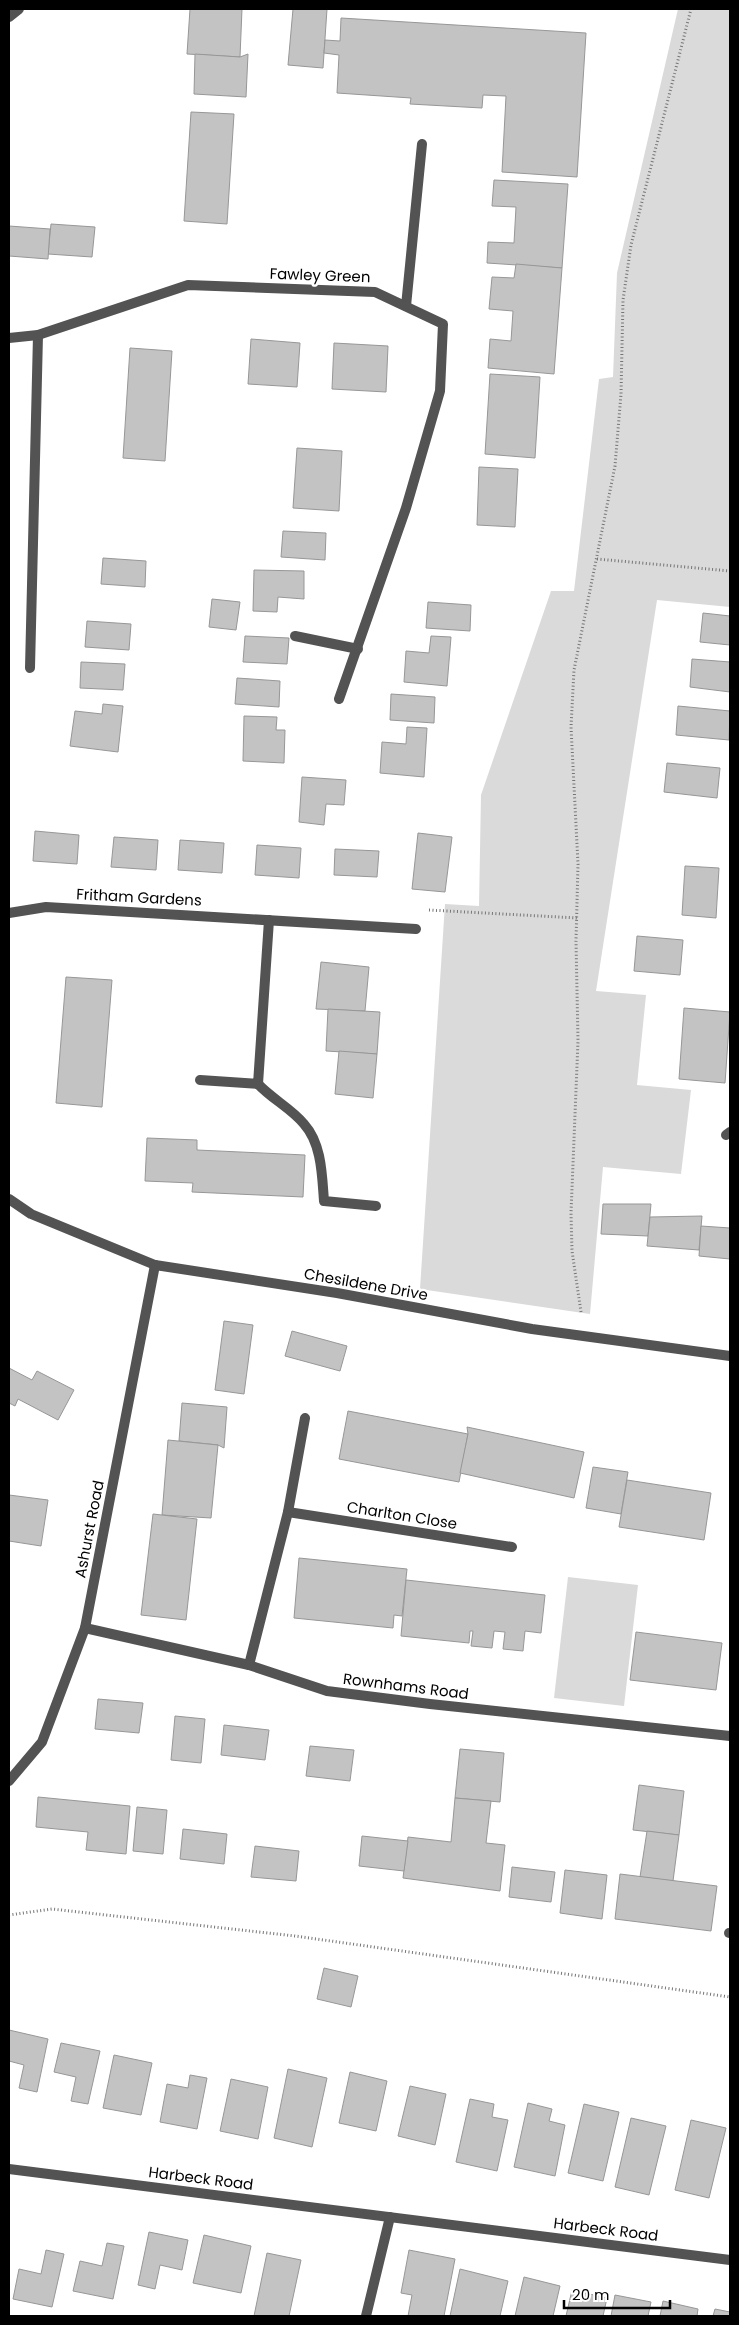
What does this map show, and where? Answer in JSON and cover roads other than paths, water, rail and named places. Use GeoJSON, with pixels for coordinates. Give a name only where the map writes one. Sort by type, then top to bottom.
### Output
{"type":"FeatureCollection","features":[{"type":"Feature","properties":{"kind":"street"},"geometry":{"type":"LineString","coordinates":[[9,17],[19,9]]}},
{"type":"Feature","properties":{"kind":"street"},"geometry":{"type":"LineString","coordinates":[[406,306],[422,144]]}},
{"type":"Feature","properties":{"kind":"street","name":"Fawley Green"},"geometry":{"type":"LineString","coordinates":[[9,338],[38,335],[188,285],[375,292],[443,324],[440,391],[406,508],[358,649],[339,698]]}},
{"type":"Feature","properties":{"kind":"street"},"geometry":{"type":"LineString","coordinates":[[30,668],[38,335]]}},
{"type":"Feature","properties":{"kind":"street"},"geometry":{"type":"LineString","coordinates":[[295,636],[358,649]]}},
{"type":"Feature","properties":{"kind":"street","name":"Fritham Gardens"},"geometry":{"type":"LineString","coordinates":[[9,913],[46,907],[416,928]]}},
{"type":"Feature","properties":{"kind":"street"},"geometry":{"type":"LineString","coordinates":[[258,1084],[269,920]]}},
{"type":"Feature","properties":{"kind":"street"},"geometry":{"type":"LineString","coordinates":[[200,1080],[258,1084],[270,1097],[304,1123],[311,1133],[318,1152],[324,1201],[376,1206]]}},
{"type":"Feature","properties":{"kind":"street","name":"Chesildene Drive"},"geometry":{"type":"LineString","coordinates":[[9,1199],[31,1214],[155,1265],[337,1293],[523,1328],[730,1356]]}},
{"type":"Feature","properties":{"kind":"street","name":"Ashurst Road"},"geometry":{"type":"LineString","coordinates":[[9,1781],[42,1742],[85,1628],[155,1265]]}},
{"type":"Feature","properties":{"kind":"street"},"geometry":{"type":"LineString","coordinates":[[249,1664],[288,1512],[305,1418]]}},
{"type":"Feature","properties":{"kind":"street","name":"Charlton Close"},"geometry":{"type":"LineString","coordinates":[[288,1512],[512,1548]]}},
{"type":"Feature","properties":{"kind":"street","name":"Rownhams Road"},"geometry":{"type":"LineString","coordinates":[[85,1628],[249,1664],[327,1691],[730,1736]]}},
{"type":"Feature","properties":{"kind":"street","name":"Harbeck Road"},"geometry":{"type":"LineString","coordinates":[[9,2169],[730,2260]]}},
{"type":"Feature","properties":{"kind":"street"},"geometry":{"type":"LineString","coordinates":[[366,2316],[390,2217]]}}]}
